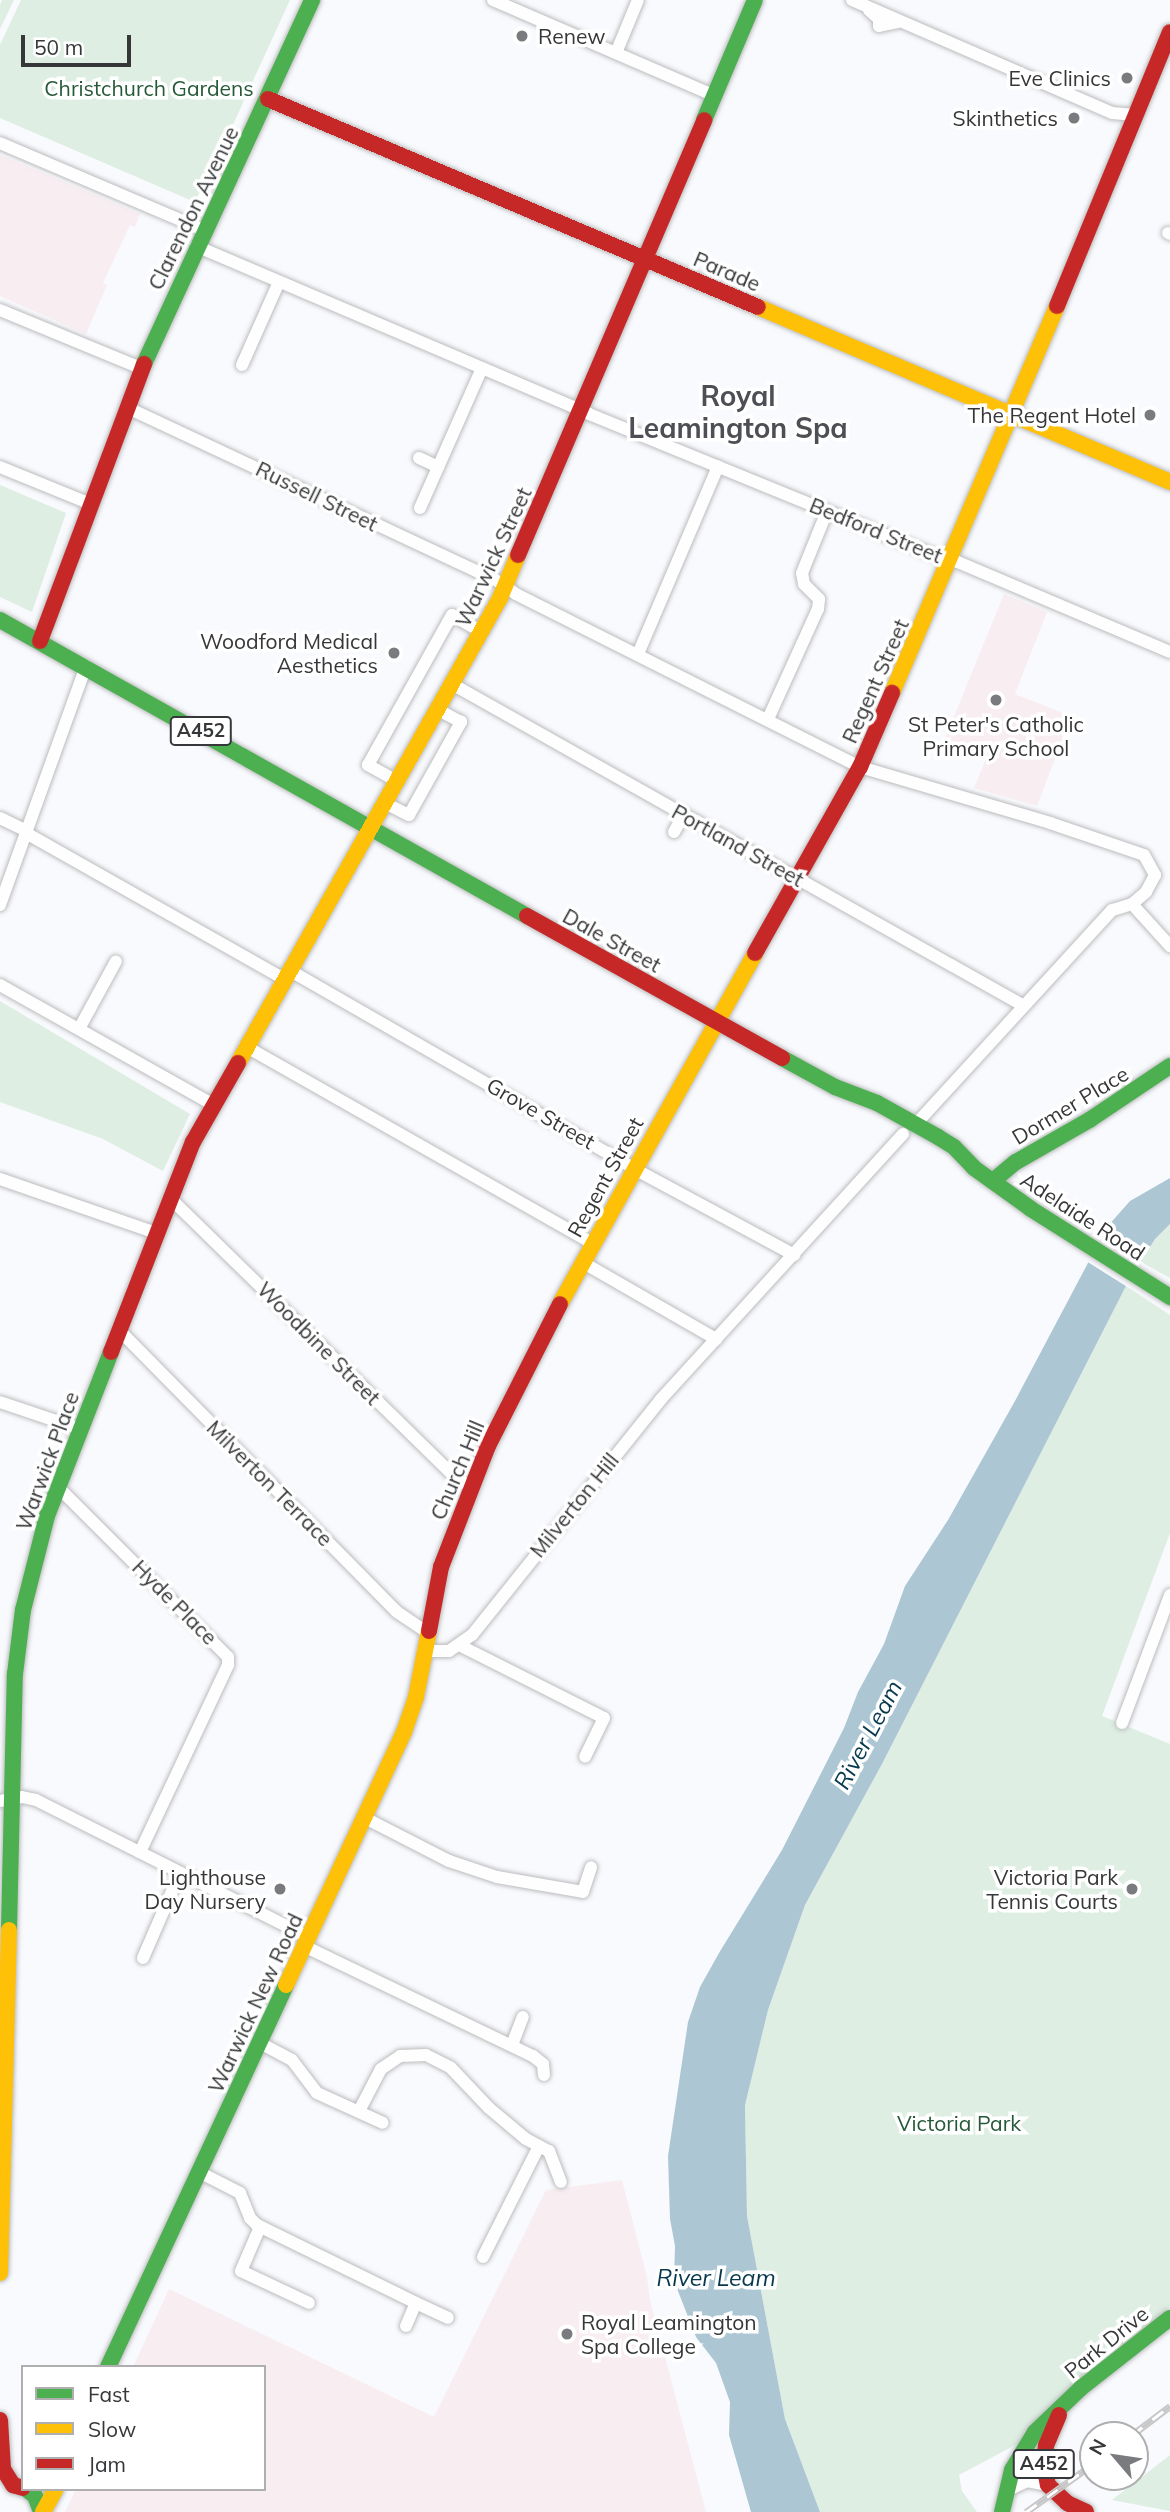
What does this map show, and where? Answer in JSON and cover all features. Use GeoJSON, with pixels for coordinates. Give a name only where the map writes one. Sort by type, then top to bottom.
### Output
{"type":"FeatureCollection","features":[{"type":"Feature","properties":{"kind":"main road","name":"Clarendon Avenue"},"geometry":{"type":"LineString","coordinates":[[40,641],[143,369],[196,246],[268,99],[312,0]]}},
{"type":"Feature","properties":{"kind":"main road","name":"Warwick Street"},"geometry":{"type":"LineString","coordinates":[[212,1104],[452,684],[505,586],[755,0]]}},
{"type":"Feature","properties":{"kind":"main road","name":"Regent Street"},"geometry":{"type":"LineString","coordinates":[[554,1314],[860,767],[1012,415],[1170,32]]}},
{"type":"Feature","properties":{"kind":"main road","name":"Parade"},"geometry":{"type":"LineString","coordinates":[[268,99],[1170,482]]}},
{"type":"Feature","properties":{"kind":"main road","name":"A452"},"geometry":{"type":"LineString","coordinates":[[0,620],[370,826]]}},
{"type":"Feature","properties":{"kind":"main road","name":"Dale Street"},"geometry":{"type":"LineString","coordinates":[[370,826],[835,1087],[877,1103],[910,1129]]}},
{"type":"Feature","properties":{"kind":"main road","name":"Dormer Place"},"geometry":{"type":"LineString","coordinates":[[993,1181],[1016,1162],[1091,1119],[1170,1066]]}},
{"type":"Feature","properties":{"kind":"main road","name":"Warwick Place"},"geometry":{"type":"LineString","coordinates":[[0,2273],[6,1799],[15,1674],[23,1611],[57,1486],[170,1198],[212,1104]]}},
{"type":"Feature","properties":{"kind":"main road","name":"Adelaide Road"},"geometry":{"type":"LineString","coordinates":[[910,1129],[946,1159],[974,1168],[1076,1238],[1170,1297]]}},
{"type":"Feature","properties":{"kind":"main road","name":"Church Hill"},"geometry":{"type":"LineString","coordinates":[[424,1651],[441,1567],[471,1486],[554,1314]]}},
{"type":"Feature","properties":{"kind":"main road","name":"Warwick New Road"},"geometry":{"type":"LineString","coordinates":[[109,2365],[408,1723],[416,1697],[424,1651]]}},
{"type":"Feature","properties":{"kind":"main road","name":"Park Drive"},"geometry":{"type":"LineString","coordinates":[[1003,2504],[1012,2470],[1035,2432],[1068,2400],[1170,2318]]}},
{"type":"Feature","properties":{"kind":"main road","name":"Park Drive"},"geometry":{"type":"LineString","coordinates":[[1048,2485],[1044,2465],[1046,2445],[1068,2400]]}},
{"type":"Feature","properties":{"kind":"main road"},"geometry":{"type":"LineString","coordinates":[[0,2420],[3,2469],[21,2487]]}},
{"type":"Feature","properties":{"kind":"main road","name":"A452"},"geometry":{"type":"LineString","coordinates":[[1048,2485],[1067,2503],[1086,2512]]}},
{"type":"Feature","properties":{"kind":"main road"},"geometry":{"type":"LineString","coordinates":[[0,2492],[21,2488]]}},
{"type":"Feature","properties":{"kind":"main road"},"geometry":{"type":"LineString","coordinates":[[27,2491],[35,2496],[42,2512]]}},
{"type":"Feature","properties":{"kind":"main road"},"geometry":{"type":"LineString","coordinates":[[42,2512],[55,2491]]}},
{"type":"Feature","properties":{"kind":"street"},"geometry":{"type":"LineString","coordinates":[[493,0],[715,96]]}},
{"type":"Feature","properties":{"kind":"street"},"geometry":{"type":"LineString","coordinates":[[616,53],[638,0]]}},
{"type":"Feature","properties":{"kind":"street"},"geometry":{"type":"LineString","coordinates":[[853,0],[876,15],[879,26],[888,22],[905,23],[1112,113],[1135,115]]}},
{"type":"Feature","properties":{"kind":"street"},"geometry":{"type":"LineString","coordinates":[[0,143],[204,230]]}},
{"type":"Feature","properties":{"kind":"street","name":"Bedford Street"},"geometry":{"type":"LineString","coordinates":[[196,246],[582,410],[951,559],[1170,652]]}},
{"type":"Feature","properties":{"kind":"street"},"geometry":{"type":"LineString","coordinates":[[242,365],[279,282]]}},
{"type":"Feature","properties":{"kind":"street"},"geometry":{"type":"LineString","coordinates":[[0,310],[143,369]]}},
{"type":"Feature","properties":{"kind":"street"},"geometry":{"type":"LineString","coordinates":[[420,508],[482,368]]}},
{"type":"Feature","properties":{"kind":"street","name":"Russell Street"},"geometry":{"type":"LineString","coordinates":[[128,408],[505,586],[860,767],[1139,851],[1156,875],[1146,891],[1132,904]]}},
{"type":"Feature","properties":{"kind":"street"},"geometry":{"type":"LineString","coordinates":[[419,458],[438,467]]}},
{"type":"Feature","properties":{"kind":"street"},"geometry":{"type":"LineString","coordinates":[[638,654],[718,466]]}},
{"type":"Feature","properties":{"kind":"street"},"geometry":{"type":"LineString","coordinates":[[0,467],[93,505]]}},
{"type":"Feature","properties":{"kind":"street"},"geometry":{"type":"LineString","coordinates":[[768,719],[818,609],[819,600],[804,584],[802,573],[827,511]]}},
{"type":"Feature","properties":{"kind":"street"},"geometry":{"type":"LineString","coordinates":[[396,780],[368,765],[452,615],[481,632]]}},
{"type":"Feature","properties":{"kind":"street"},"geometry":{"type":"LineString","coordinates":[[0,905],[86,666]]}},
{"type":"Feature","properties":{"kind":"street","name":"Portland Street"},"geometry":{"type":"LineString","coordinates":[[452,684],[1024,1006]]}},
{"type":"Feature","properties":{"kind":"street"},"geometry":{"type":"LineString","coordinates":[[383,802],[409,815],[461,722],[437,709]]}},
{"type":"Feature","properties":{"kind":"street"},"geometry":{"type":"LineString","coordinates":[[674,832],[684,814]]}},
{"type":"Feature","properties":{"kind":"street","name":"Grove Street"},"geometry":{"type":"LineString","coordinates":[[0,818],[793,1255]]}},
{"type":"Feature","properties":{"kind":"street"},"geometry":{"type":"LineString","coordinates":[[1132,904],[1170,946]]}},
{"type":"Feature","properties":{"kind":"street","name":"Milverton Hill"},"geometry":{"type":"LineString","coordinates":[[459,1646],[478,1628],[599,1473],[716,1339],[1112,910],[1132,904]]}},
{"type":"Feature","properties":{"kind":"street"},"geometry":{"type":"LineString","coordinates":[[79,1028],[116,961]]}},
{"type":"Feature","properties":{"kind":"street"},"geometry":{"type":"LineString","coordinates":[[0,985],[212,1104]]}},
{"type":"Feature","properties":{"kind":"street"},"geometry":{"type":"LineString","coordinates":[[245,1046],[593,1243]]}},
{"type":"Feature","properties":{"kind":"street"},"geometry":{"type":"LineString","coordinates":[[0,1179],[156,1234]]}},
{"type":"Feature","properties":{"kind":"street","name":"Woodbine Street"},"geometry":{"type":"LineString","coordinates":[[170,1198],[188,1212],[453,1475],[471,1486]]}},
{"type":"Feature","properties":{"kind":"street"},"geometry":{"type":"LineString","coordinates":[[582,1262],[716,1339]]}},
{"type":"Feature","properties":{"kind":"street","name":"Milverton Terrace"},"geometry":{"type":"LineString","coordinates":[[118,1329],[397,1612],[427,1632]]}},
{"type":"Feature","properties":{"kind":"street"},"geometry":{"type":"LineString","coordinates":[[0,1402],[80,1429]]}},
{"type":"Feature","properties":{"kind":"street","name":"Hyde Place"},"geometry":{"type":"LineString","coordinates":[[57,1486],[228,1657],[228,1665],[140,1852]]}},
{"type":"Feature","properties":{"kind":"street"},"geometry":{"type":"LineString","coordinates":[[1122,1723],[1170,1595]]}},
{"type":"Feature","properties":{"kind":"street"},"geometry":{"type":"LineString","coordinates":[[424,1651],[449,1651],[459,1646],[604,1718],[585,1757]]}},
{"type":"Feature","properties":{"kind":"street"},"geometry":{"type":"LineString","coordinates":[[6,1799],[36,1800],[140,1852],[306,1942],[512,2045],[541,2062],[544,2075]]}},
{"type":"Feature","properties":{"kind":"street"},"geometry":{"type":"LineString","coordinates":[[365,1818],[449,1861],[497,1877],[583,1892],[590,1867]]}},
{"type":"Feature","properties":{"kind":"street"},"geometry":{"type":"LineString","coordinates":[[143,1958],[180,1873]]}},
{"type":"Feature","properties":{"kind":"street"},"geometry":{"type":"LineString","coordinates":[[512,2045],[523,2017]]}},
{"type":"Feature","properties":{"kind":"street"},"geometry":{"type":"LineString","coordinates":[[260,2043],[292,2060],[317,2093],[383,2123]]}},
{"type":"Feature","properties":{"kind":"street"},"geometry":{"type":"LineString","coordinates":[[359,2111],[382,2069],[400,2056],[420,2053],[451,2068],[489,2108],[553,2158],[561,2182]]}},
{"type":"Feature","properties":{"kind":"street"},"geometry":{"type":"LineString","coordinates":[[483,2257],[539,2146]]}},
{"type":"Feature","properties":{"kind":"street"},"geometry":{"type":"LineString","coordinates":[[199,2172],[240,2193],[250,2218],[260,2227],[449,2318]]}},
{"type":"Feature","properties":{"kind":"street"},"geometry":{"type":"LineString","coordinates":[[260,2227],[241,2271],[310,2303]]}},
{"type":"Feature","properties":{"kind":"street"},"geometry":{"type":"LineString","coordinates":[[406,2326],[416,2303]]}},
{"type":"Feature","properties":{"kind":"street","name":"Park Drive"},"geometry":{"type":"LineString","coordinates":[[1003,2504],[1021,2483],[1036,2481],[1048,2485]]}},
{"type":"Feature","properties":{"kind":"shaded area"},"geometry":{"type":"Polygon","coordinates":[[[0,155],[140,214],[135,227],[130,225],[103,283],[107,285],[86,334],[0,296],[0,155]]]}},
{"type":"Feature","properties":{"kind":"shaded area","name":"St Peter's Catholic Primary School"},"geometry":{"type":"Polygon","coordinates":[[[1004,594],[1047,612],[1015,694],[1071,716],[1037,806],[974,788],[986,759],[944,741],[1004,594]]]}},
{"type":"Feature","properties":{"kind":"shaded area","name":"Royal Leamington Spa College"},"geometry":{"type":"Polygon","coordinates":[[[622,2180],[647,2277],[650,2300],[706,2512],[65,2512],[75,2491],[266,2491],[266,2365],[134,2365],[169,2289],[434,2417],[546,2190],[622,2180]]]}},
{"type":"Feature","properties":{"kind":"green space"},"geometry":{"type":"Polygon","coordinates":[[[2,0],[14,0],[0,29],[0,5],[2,0]]]}},
{"type":"Feature","properties":{"kind":"green space","name":"Christchurch Gardens"},"geometry":{"type":"Polygon","coordinates":[[[21,0],[290,0],[197,203],[0,118],[0,45],[21,0]]]}},
{"type":"Feature","properties":{"kind":"green space"},"geometry":{"type":"Polygon","coordinates":[[[0,485],[66,513],[32,612],[0,597],[0,485]]]}},
{"type":"Feature","properties":{"kind":"green space"},"geometry":{"type":"Polygon","coordinates":[[[0,1001],[190,1114],[163,1171],[103,1139],[0,1102],[0,1001]]]}},
{"type":"Feature","properties":{"kind":"green space"},"geometry":{"type":"Polygon","coordinates":[[[1170,1224],[1170,1278],[1141,1262],[1155,1239],[1170,1224]]]}},
{"type":"Feature","properties":{"kind":"green space","name":"Victoria Park"},"geometry":{"type":"Polygon","coordinates":[[[1126,1286],[1170,1315],[1170,1533],[1102,1716],[1170,1744],[1170,2306],[1019,2443],[959,2475],[962,2491],[977,2512],[820,2512],[785,2419],[747,2216],[745,2104],[768,2010],[805,1905],[882,1764],[1126,1286]]]}},
{"type":"Feature","properties":{"kind":"green space"},"geometry":{"type":"Polygon","coordinates":[[[1170,2455],[1170,2511],[1112,2500],[1124,2491],[1149,2491],[1149,2471],[1170,2455]]]}},
{"type":"Feature","properties":{"kind":"water","name":"River Leam"},"geometry":{"type":"Polygon","coordinates":[[[1170,1178],[1170,1224],[1155,1239],[1126,1286],[882,1764],[805,1905],[768,2010],[745,2105],[747,2216],[785,2419],[820,2512],[751,2512],[729,2435],[730,2402],[716,2363],[696,2337],[674,2281],[675,2246],[670,2219],[668,2156],[688,2022],[700,1987],[782,1850],[844,1728],[858,1692],[884,1644],[905,1586],[948,1520],[1015,1401],[1107,1227],[1130,1201],[1170,1178]]]}},
{"type":"Feature","properties":{"kind":"pier"},"geometry":{"type":"Polygon","coordinates":[[[1099,1235],[1144,1263],[1129,1288],[1084,1260],[1099,1235]]]}},
{"type":"Feature","properties":{"kind":"railway"},"geometry":{"type":"LineString","coordinates":[[1149,2422],[1170,2406]]}},
{"type":"Feature","properties":{"kind":"railway"},"geometry":{"type":"LineString","coordinates":[[1026,2512],[1079,2474]]}},
{"type":"Feature","properties":{"kind":"traffic: fast"},"geometry":{"type":"LineString","coordinates":[[144,364],[312,0]]}},
{"type":"Feature","properties":{"kind":"traffic: fast"},"geometry":{"type":"LineString","coordinates":[[704,120],[755,0]]}},
{"type":"Feature","properties":{"kind":"traffic: fast"},"geometry":{"type":"LineString","coordinates":[[0,620],[527,916]]}},
{"type":"Feature","properties":{"kind":"traffic: fast"},"geometry":{"type":"LineString","coordinates":[[782,1058],[835,1087],[877,1103],[938,1137],[954,1147],[974,1168],[1031,1209],[1170,1297]]}},
{"type":"Feature","properties":{"kind":"traffic: fast"},"geometry":{"type":"LineString","coordinates":[[993,1181],[1016,1162],[1091,1119],[1170,1066]]}},
{"type":"Feature","properties":{"kind":"traffic: fast"},"geometry":{"type":"LineString","coordinates":[[9,1930],[15,1674],[23,1610],[47,1516],[111,1352]]}},
{"type":"Feature","properties":{"kind":"traffic: fast"},"geometry":{"type":"LineString","coordinates":[[109,2365],[286,1985]]}},
{"type":"Feature","properties":{"kind":"traffic: fast"},"geometry":{"type":"LineString","coordinates":[[1002,2512],[1012,2470],[1035,2432],[1081,2388],[1170,2318]]}},
{"type":"Feature","properties":{"kind":"traffic: fast"},"geometry":{"type":"LineString","coordinates":[[29,2491],[35,2496],[41,2512]]}},
{"type":"Feature","properties":{"kind":"traffic: slow"},"geometry":{"type":"LineString","coordinates":[[892,693],[1057,306]]}},
{"type":"Feature","properties":{"kind":"traffic: slow"},"geometry":{"type":"LineString","coordinates":[[758,307],[1170,482]]}},
{"type":"Feature","properties":{"kind":"traffic: slow"},"geometry":{"type":"LineString","coordinates":[[238,1063],[500,598],[518,555]]}},
{"type":"Feature","properties":{"kind":"traffic: slow"},"geometry":{"type":"LineString","coordinates":[[560,1304],[755,953]]}},
{"type":"Feature","properties":{"kind":"traffic: slow"},"geometry":{"type":"LineString","coordinates":[[286,1985],[404,1732],[416,1697],[429,1631]]}},
{"type":"Feature","properties":{"kind":"traffic: slow"},"geometry":{"type":"LineString","coordinates":[[0,2273],[9,1930]]}},
{"type":"Feature","properties":{"kind":"traffic: slow"},"geometry":{"type":"LineString","coordinates":[[43,2512],[55,2491]]}},
{"type":"Feature","properties":{"kind":"traffic: jam"},"geometry":{"type":"LineString","coordinates":[[1057,306],[1170,32]]}},
{"type":"Feature","properties":{"kind":"traffic: jam"},"geometry":{"type":"LineString","coordinates":[[268,99],[758,307]]}},
{"type":"Feature","properties":{"kind":"traffic: jam"},"geometry":{"type":"LineString","coordinates":[[518,555],[704,120]]}},
{"type":"Feature","properties":{"kind":"traffic: jam"},"geometry":{"type":"LineString","coordinates":[[40,641],[144,364]]}},
{"type":"Feature","properties":{"kind":"traffic: jam"},"geometry":{"type":"LineString","coordinates":[[755,953],[860,767],[892,693]]}},
{"type":"Feature","properties":{"kind":"traffic: jam"},"geometry":{"type":"LineString","coordinates":[[527,916],[782,1058]]}},
{"type":"Feature","properties":{"kind":"traffic: jam"},"geometry":{"type":"LineString","coordinates":[[111,1352],[193,1142],[238,1063]]}},
{"type":"Feature","properties":{"kind":"traffic: jam"},"geometry":{"type":"LineString","coordinates":[[429,1631],[441,1567],[488,1446],[560,1304]]}},
{"type":"Feature","properties":{"kind":"traffic: jam"},"geometry":{"type":"LineString","coordinates":[[1059,2415],[1046,2445],[1044,2465],[1048,2485],[1067,2503],[1086,2512]]}},
{"type":"Feature","properties":{"kind":"traffic: jam"},"geometry":{"type":"LineString","coordinates":[[0,2420],[3,2469],[13,2485],[21,2487]]}},
{"type":"Feature","properties":{"kind":"place","name":"Renew"},"geometry":{"type":"Point","coordinates":[522,36]}},
{"type":"Feature","properties":{"kind":"place","name":"Eve Clinics"},"geometry":{"type":"Point","coordinates":[1127,78]}},
{"type":"Feature","properties":{"kind":"place","name":"Skinthetics"},"geometry":{"type":"Point","coordinates":[1074,118]}},
{"type":"Feature","properties":{"kind":"place","name":"The Regent Hotel"},"geometry":{"type":"Point","coordinates":[1150,415]}},
{"type":"Feature","properties":{"kind":"place","name":"Woodford Medical Aesthetics"},"geometry":{"type":"Point","coordinates":[394,653]}},
{"type":"Feature","properties":{"kind":"place","name":"St Peter's Catholic Primary School"},"geometry":{"type":"Point","coordinates":[996,700]}},
{"type":"Feature","properties":{"kind":"place","name":"Lighthouse Day Nursery"},"geometry":{"type":"Point","coordinates":[280,1889]}},
{"type":"Feature","properties":{"kind":"place","name":"Victoria Park Tennis Courts"},"geometry":{"type":"Point","coordinates":[1132,1889]}},
{"type":"Feature","properties":{"kind":"place","name":"Royal Leamington Spa College"},"geometry":{"type":"Point","coordinates":[567,2334]}},
{"type":"Feature","properties":{"kind":"district","name":"Royal Leamington Spa"},"geometry":{"type":"Point","coordinates":[738,412]}}]}
